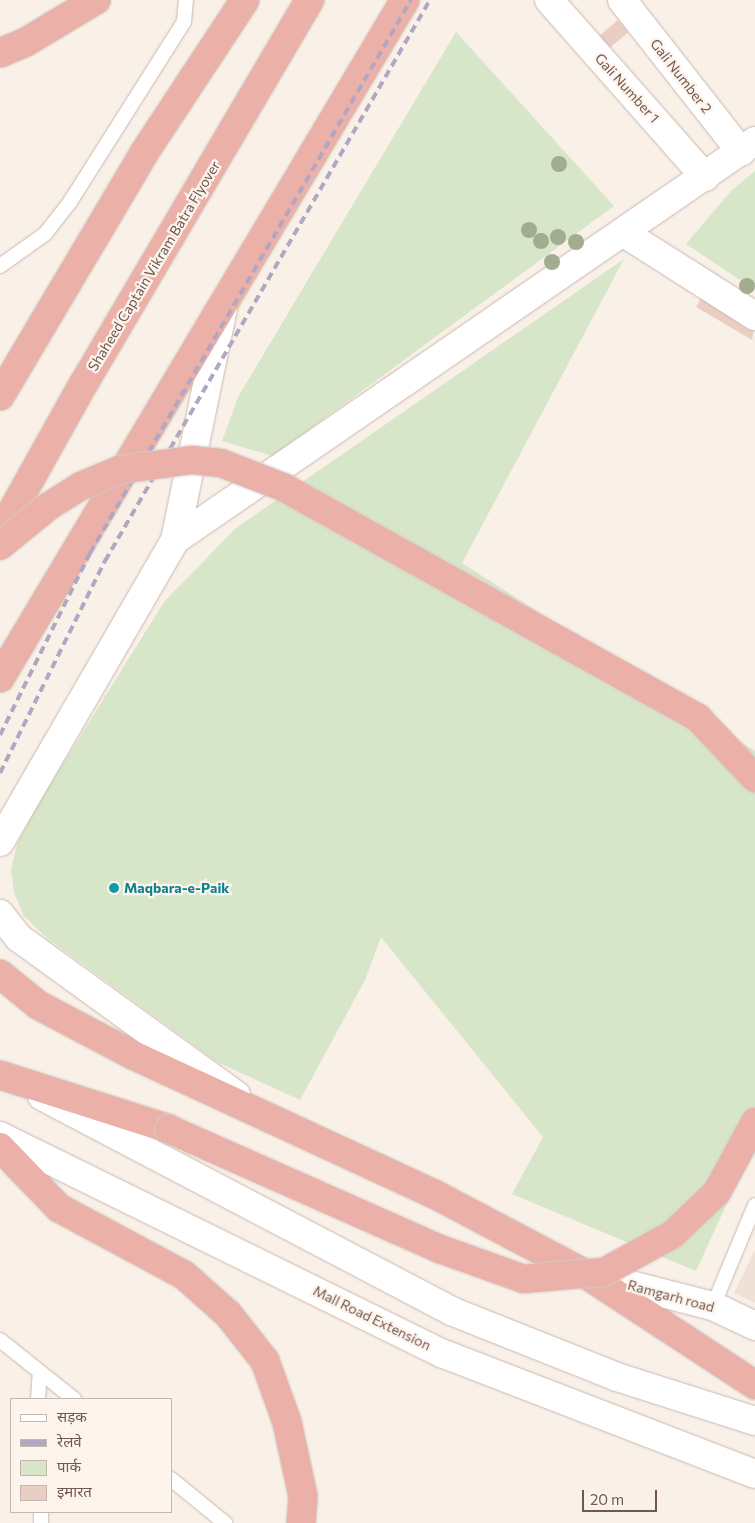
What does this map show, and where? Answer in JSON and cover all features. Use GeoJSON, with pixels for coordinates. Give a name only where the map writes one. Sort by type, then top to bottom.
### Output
{"type":"FeatureCollection","features":[{"type":"Feature","properties":{"kind":"highway"},"geometry":{"type":"LineString","coordinates":[[0,53],[26,42],[96,0]]}},
{"type":"Feature","properties":{"kind":"highway"},"geometry":{"type":"LineString","coordinates":[[0,396],[144,153],[245,0]]}},
{"type":"Feature","properties":{"kind":"highway","name":"Shaheed Captain Vikram Batra Flyover"},"geometry":{"type":"LineString","coordinates":[[0,533],[84,383],[310,0]]}},
{"type":"Feature","properties":{"kind":"highway"},"geometry":{"type":"LineString","coordinates":[[0,678],[225,297],[405,0]]}},
{"type":"Feature","properties":{"kind":"highway"},"geometry":{"type":"LineString","coordinates":[[0,546],[49,506],[81,486],[119,470],[192,460],[229,466],[285,488],[698,718],[755,778]]}},
{"type":"Feature","properties":{"kind":"highway"},"geometry":{"type":"LineString","coordinates":[[0,974],[38,1005],[133,1055],[434,1194],[584,1273],[755,1385]]}},
{"type":"Feature","properties":{"kind":"highway"},"geometry":{"type":"LineString","coordinates":[[4,1076],[169,1129],[440,1249],[524,1279],[604,1272],[673,1234],[717,1192],[755,1122]]}},
{"type":"Feature","properties":{"kind":"highway"},"geometry":{"type":"LineString","coordinates":[[0,1147],[58,1208],[184,1275],[228,1314],[265,1361],[287,1422],[303,1496],[301,1523]]}},
{"type":"Feature","properties":{"kind":"street","name":"Gali Number 1"},"geometry":{"type":"LineString","coordinates":[[549,0],[705,177]]}},
{"type":"Feature","properties":{"kind":"street","name":"Gali Number 2"},"geometry":{"type":"LineString","coordinates":[[622,0],[748,146]]}},
{"type":"Feature","properties":{"kind":"street"},"geometry":{"type":"LineString","coordinates":[[175,540],[748,146]]}},
{"type":"Feature","properties":{"kind":"street"},"geometry":{"type":"LineString","coordinates":[[624,233],[755,316]]}},
{"type":"Feature","properties":{"kind":"street"},"geometry":{"type":"LineString","coordinates":[[0,842],[175,540],[225,297]]}},
{"type":"Feature","properties":{"kind":"street"},"geometry":{"type":"LineString","coordinates":[[0,914],[19,938],[264,1116]]}},
{"type":"Feature","properties":{"kind":"street"},"geometry":{"type":"LineString","coordinates":[[4,1076],[451,1310],[617,1377],[755,1421]]}},
{"type":"Feature","properties":{"kind":"street","name":"Mall Road Extension"},"geometry":{"type":"LineString","coordinates":[[0,1136],[444,1354],[755,1474]]}},
{"type":"Feature","properties":{"kind":"street","name":"Ramgarh road"},"geometry":{"type":"LineString","coordinates":[[584,1273],[713,1306],[755,1326]]}},
{"type":"Feature","properties":{"kind":"lane"},"geometry":{"type":"LineString","coordinates":[[0,266],[45,234],[70,202],[184,22],[186,0]]}},
{"type":"Feature","properties":{"kind":"lane"},"geometry":{"type":"LineString","coordinates":[[713,1306],[755,1204]]}},
{"type":"Feature","properties":{"kind":"lane"},"geometry":{"type":"LineString","coordinates":[[0,1340],[73,1398]]}},
{"type":"Feature","properties":{"kind":"lane"},"geometry":{"type":"LineString","coordinates":[[38,1398],[40,1372]]}},
{"type":"Feature","properties":{"kind":"lane"},"geometry":{"type":"LineString","coordinates":[[172,1480],[225,1523]]}},
{"type":"Feature","properties":{"kind":"shaded area"},"geometry":{"type":"Polygon","coordinates":[[[755,1250],[755,1303],[734,1293],[755,1250]]]}},
{"type":"Feature","properties":{"kind":"green space"},"geometry":{"type":"Polygon","coordinates":[[[456,32],[614,206],[273,456],[222,441],[238,397],[456,32]]]}},
{"type":"Feature","properties":{"kind":"green space"},"geometry":{"type":"Polygon","coordinates":[[[755,171],[755,290],[686,244],[731,191],[755,171]]]}},
{"type":"Feature","properties":{"kind":"green space"},"geometry":{"type":"Polygon","coordinates":[[[624,259],[462,563],[755,751],[755,1142],[696,1271],[512,1194],[543,1137],[381,937],[365,980],[300,1100],[217,1062],[47,938],[24,916],[14,892],[11,869],[17,845],[33,812],[164,602],[236,528],[624,259]]]}},
{"type":"Feature","properties":{"kind":"building"},"geometry":{"type":"Polygon","coordinates":[[[618,20],[628,32],[610,48],[600,35],[618,20]]]}},
{"type":"Feature","properties":{"kind":"building"},"geometry":{"type":"Polygon","coordinates":[[[704,293],[755,322],[752,340],[696,307],[704,293]]]}},
{"type":"Feature","properties":{"kind":"railway"},"geometry":{"type":"LineString","coordinates":[[0,735],[90,553],[411,0]]}},
{"type":"Feature","properties":{"kind":"railway"},"geometry":{"type":"LineString","coordinates":[[0,773],[105,561],[430,0]]}},
{"type":"Feature","properties":{"kind":"place","name":"Maqbara-e-Paik"},"geometry":{"type":"Point","coordinates":[114,888]}}]}
